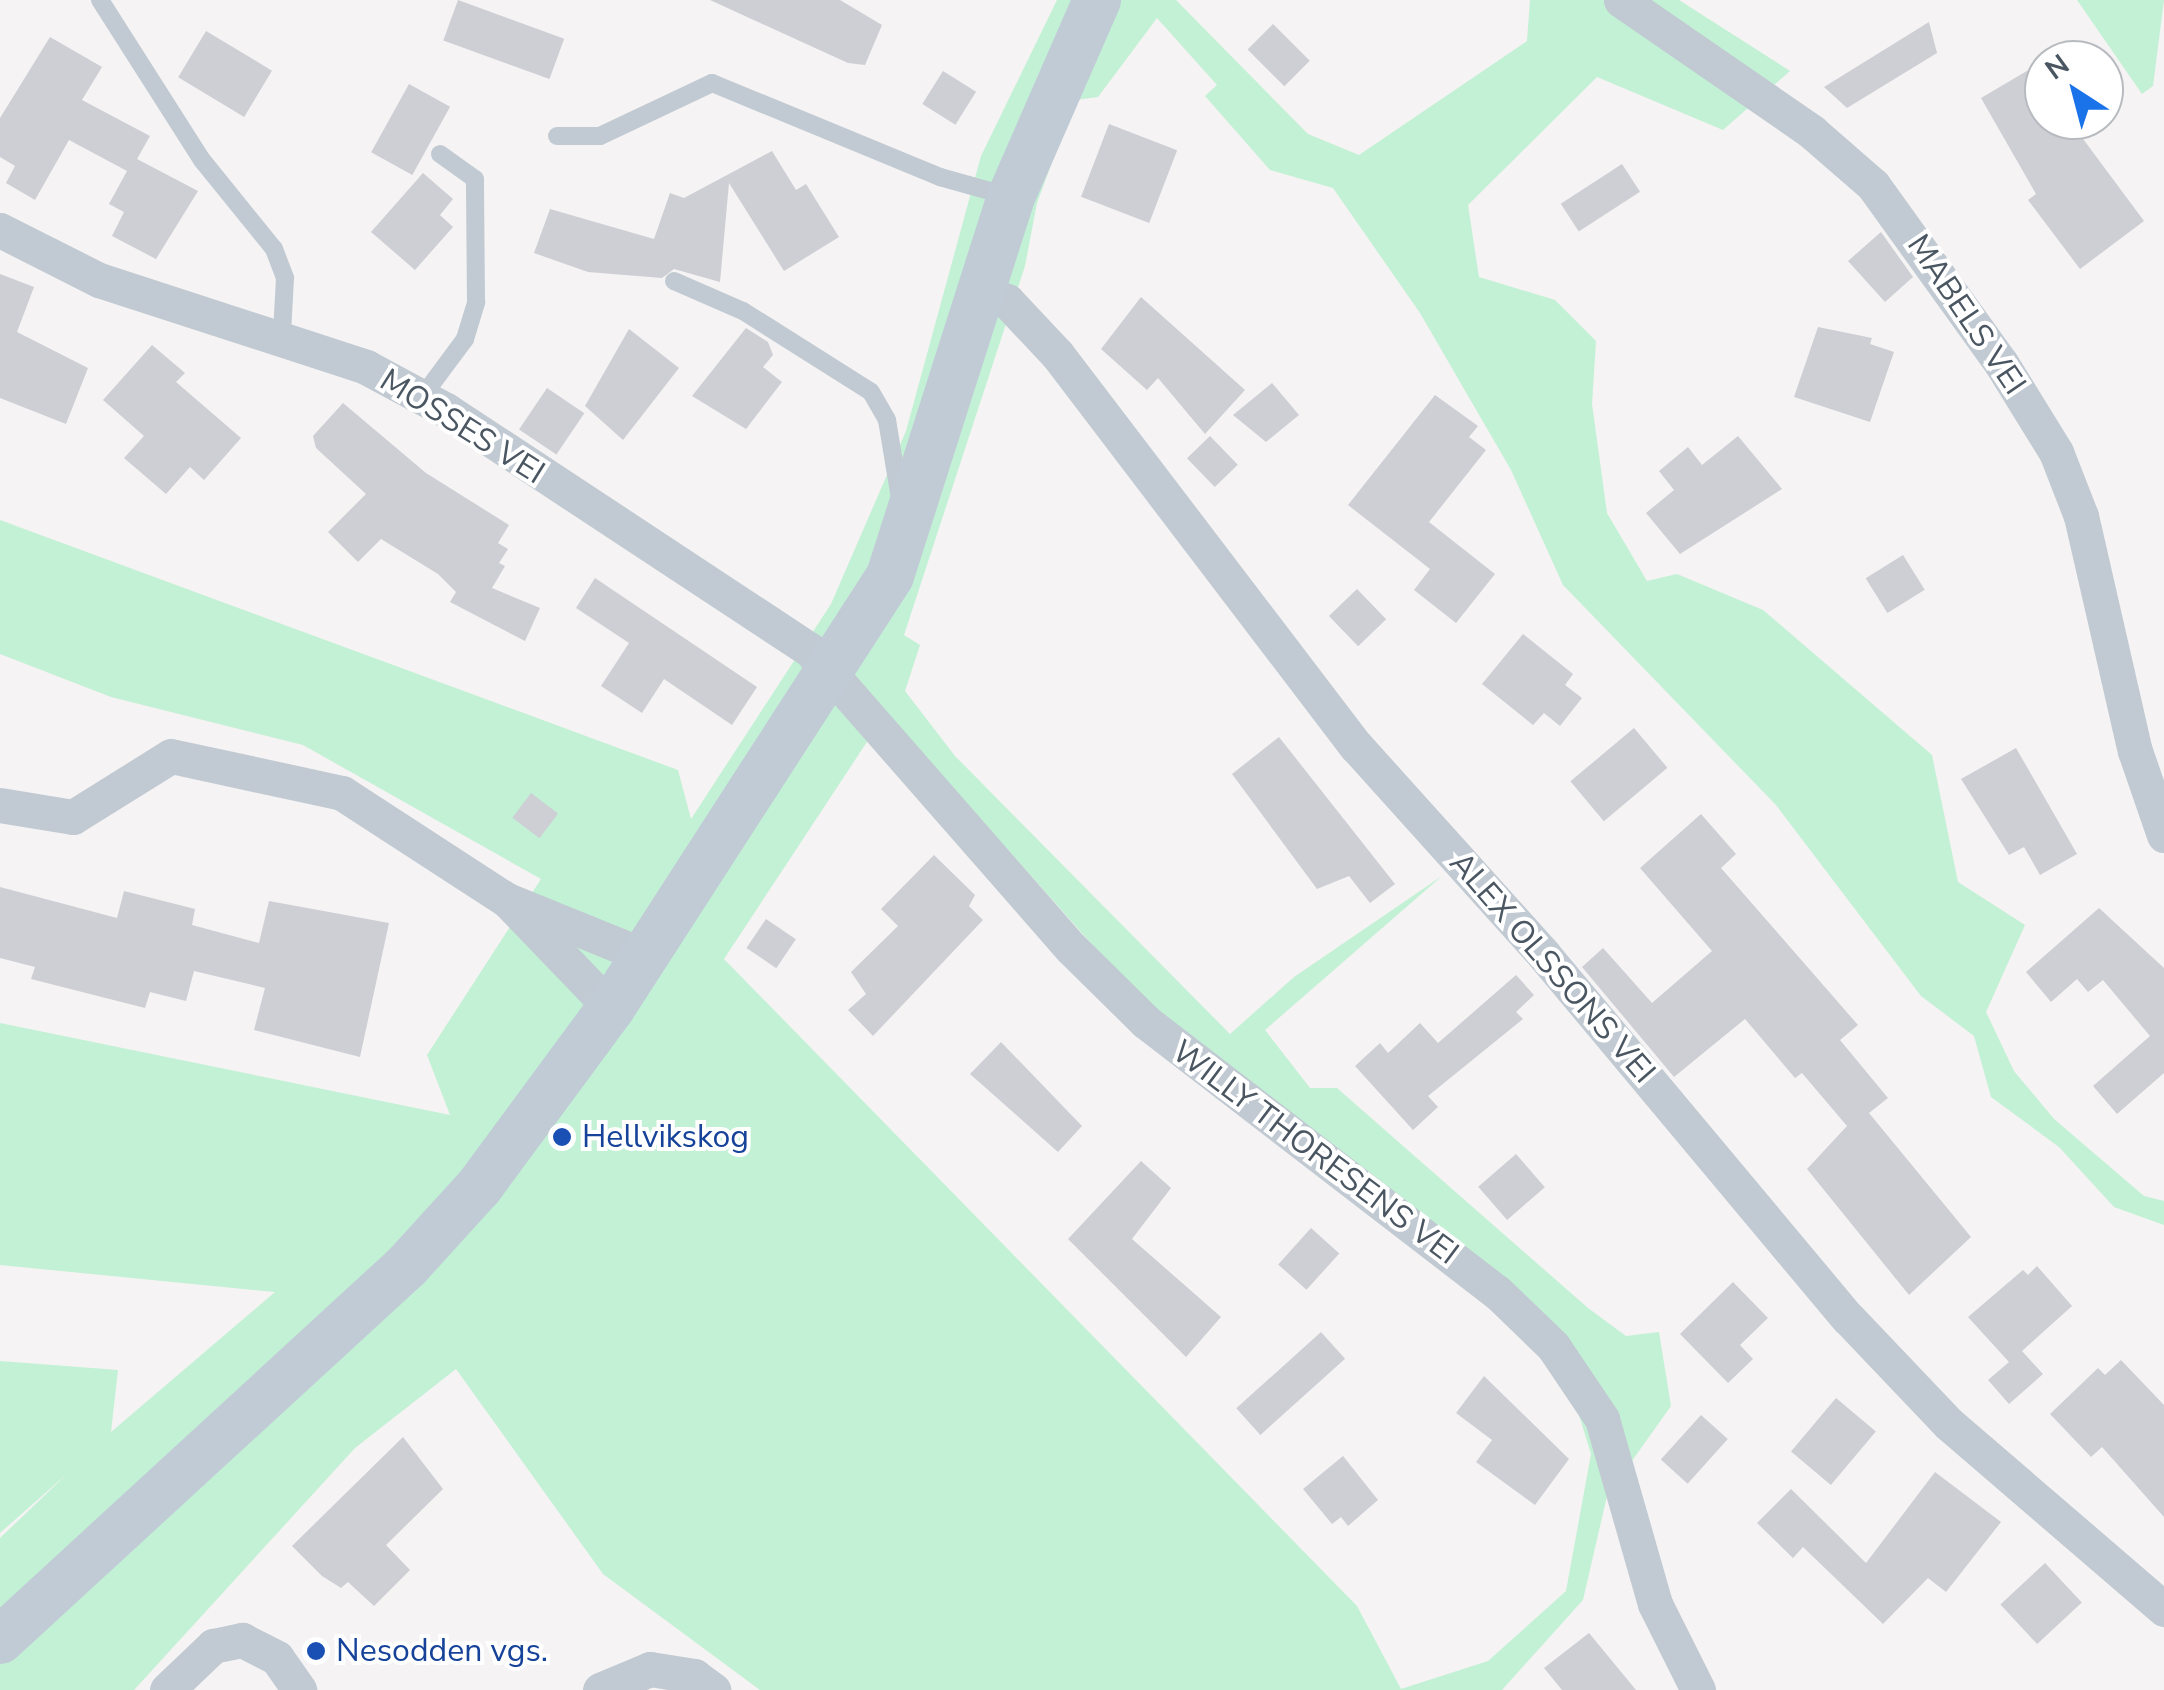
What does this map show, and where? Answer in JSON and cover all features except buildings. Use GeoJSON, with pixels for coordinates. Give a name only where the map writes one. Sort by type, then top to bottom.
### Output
{"type":"FeatureCollection","features":[{"type":"Feature","properties":{"kind":"main road"},"geometry":{"type":"LineString","coordinates":[[0,1640],[407,1266],[502,1158],[611,1008],[831,673],[890,576],[911,523],[1012,197],[1097,0]]}},
{"type":"Feature","properties":{"kind":"street","name":"MABELS VEI"},"geometry":{"type":"LineString","coordinates":[[1621,0],[1836,153],[1873,185],[1945,278],[2056,452],[2100,576],[2134,752],[2164,835]]}},
{"type":"Feature","properties":{"kind":"street","name":"MOSSES VEI"},"geometry":{"type":"LineString","coordinates":[[0,230],[100,280],[282,334],[422,397],[810,650],[831,673]]}},
{"type":"Feature","properties":{"kind":"street","name":"ALEX OLSSONS VEI"},"geometry":{"type":"LineString","coordinates":[[982,292],[1007,302],[1057,354],[1356,746],[1544,954],[1848,1318],[1949,1424],[2164,1609]]}},
{"type":"Feature","properties":{"kind":"street","name":"WILLY THORESENS VEI"},"geometry":{"type":"LineString","coordinates":[[831,673],[1071,948],[1146,1022],[1497,1292],[1553,1346],[1602,1419],[1655,1604],[1698,1690]]}},
{"type":"Feature","properties":{"kind":"street"},"geometry":{"type":"LineString","coordinates":[[0,805],[73,816],[171,756],[342,793],[507,900],[645,956]]}},
{"type":"Feature","properties":{"kind":"street"},"geometry":{"type":"LineString","coordinates":[[507,900],[611,1008]]}},
{"type":"Feature","properties":{"kind":"street"},"geometry":{"type":"LineString","coordinates":[[167,1690],[213,1646],[242,1640],[277,1658],[299,1690]]}},
{"type":"Feature","properties":{"kind":"street"},"geometry":{"type":"LineString","coordinates":[[600,1690],[650,1669],[694,1676],[713,1690]]}},
{"type":"Feature","properties":{"kind":"lane"},"geometry":{"type":"LineString","coordinates":[[100,0],[202,160],[274,249],[285,278],[282,334]]}},
{"type":"Feature","properties":{"kind":"lane"},"geometry":{"type":"LineString","coordinates":[[557,136],[585,141],[712,83],[940,177],[1012,197]]}},
{"type":"Feature","properties":{"kind":"lane"},"geometry":{"type":"LineString","coordinates":[[422,397],[465,339],[476,302],[475,179],[440,154]]}},
{"type":"Feature","properties":{"kind":"lane"},"geometry":{"type":"LineString","coordinates":[[674,281],[744,311],[871,392],[883,406],[895,494],[911,523]]}},
{"type":"Feature","properties":{"kind":"green space"},"geometry":{"type":"Polygon","coordinates":[[[1057,0],[1176,0],[1308,134],[1359,155],[1527,41],[1530,0],[1679,0],[1790,71],[1723,130],[1597,77],[1468,205],[1479,277],[1555,300],[1596,341],[1592,404],[1607,513],[1647,581],[1677,574],[1763,610],[1932,755],[1958,882],[2025,925],[1986,1012],[2014,1071],[2054,1119],[2144,1196],[2164,1201],[2164,1225],[2114,1207],[2059,1147],[1991,1097],[1974,1036],[1921,996],[1776,805],[1563,585],[1511,470],[1420,313],[1333,188],[1270,170],[1205,96],[1217,85],[1157,18],[1098,97],[1075,100],[1037,203],[1025,266],[904,635],[920,645],[905,691],[955,756],[1230,1034],[1294,977],[1442,876],[1265,1030],[1310,1088],[1337,1088],[1588,1308],[1626,1336],[1659,1332],[1671,1406],[1607,1496],[1583,1600],[1502,1690],[760,1690],[603,1574],[456,1369],[355,1448],[134,1690],[0,1690],[0,1538],[68,1473],[0,1533],[0,1361],[118,1370],[111,1432],[275,1292],[0,1265],[0,1023],[450,1115],[427,1055],[541,879],[303,745],[111,697],[0,654],[0,520],[678,770],[691,819],[831,604],[906,431],[981,156],[1057,0]],[[886,713],[724,959],[1357,1606],[1401,1689],[1488,1661],[1566,1591],[1591,1454],[1551,1324],[1145,1004],[886,713]]]}},
{"type":"Feature","properties":{"kind":"green space"},"geometry":{"type":"Polygon","coordinates":[[[2077,0],[2164,0],[2153,86],[2142,94],[2124,68],[2124,40],[2105,40],[2077,0]]]}},
{"type":"Feature","properties":{"kind":"place","name":"Hellvikskog"},"geometry":{"type":"Point","coordinates":[562,1137]}},
{"type":"Feature","properties":{"kind":"place","name":"Nesodden vgs."},"geometry":{"type":"Point","coordinates":[316,1651]}}]}
